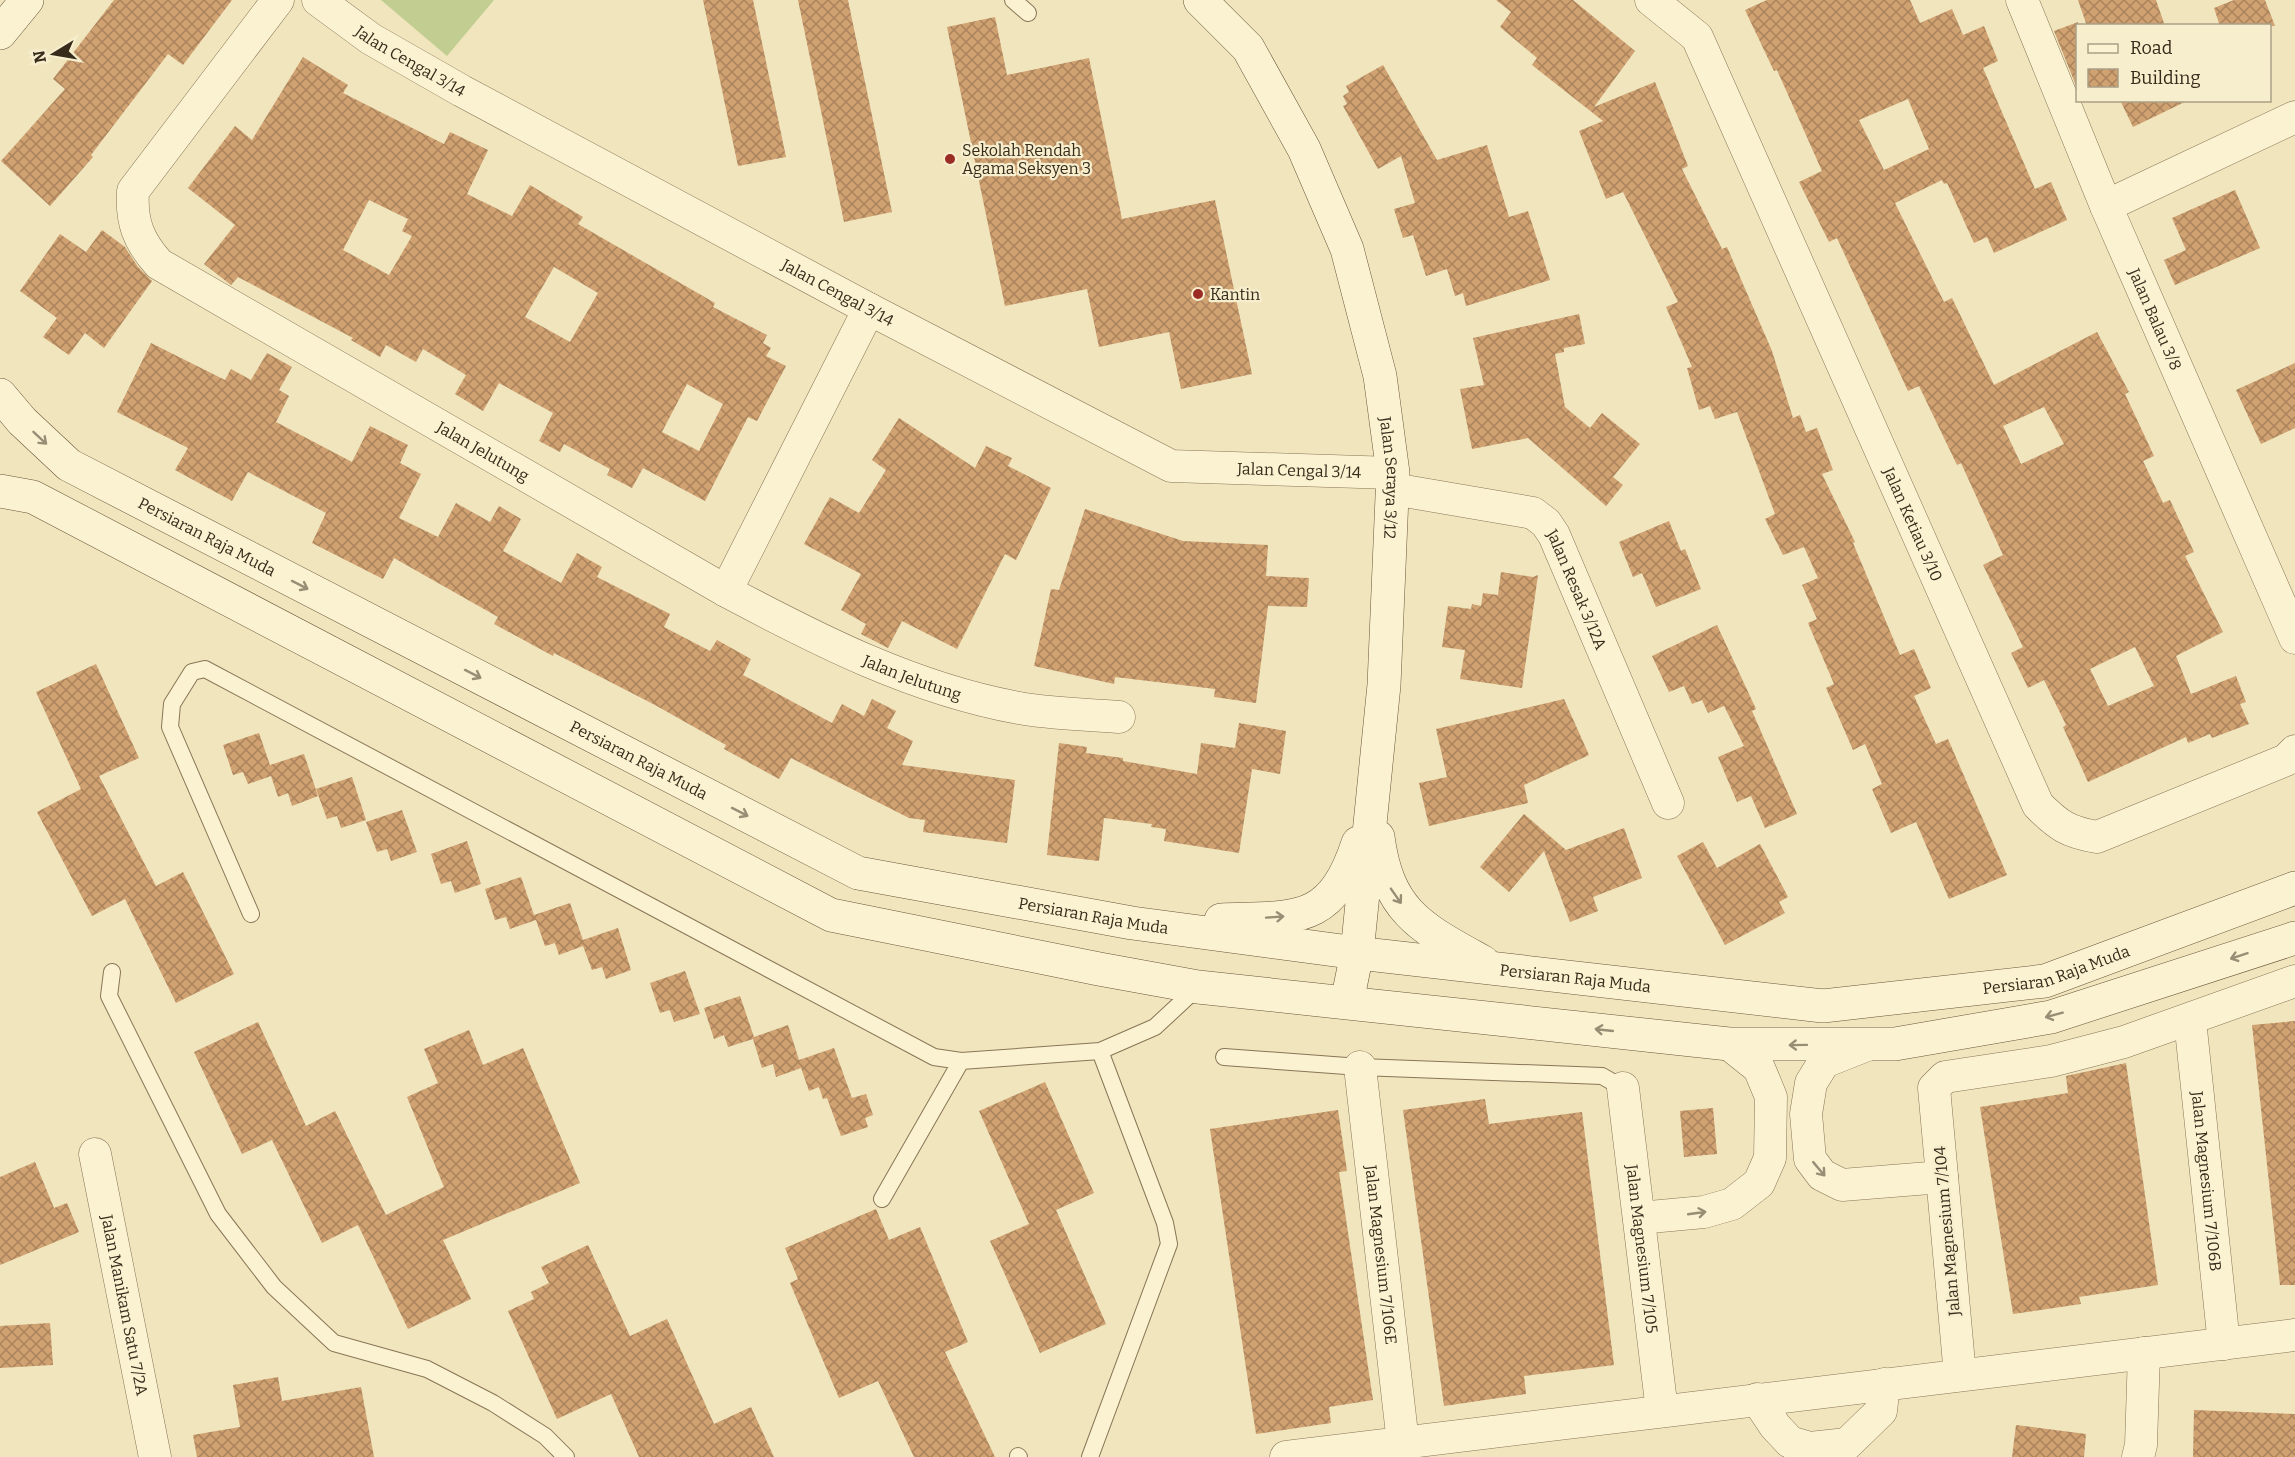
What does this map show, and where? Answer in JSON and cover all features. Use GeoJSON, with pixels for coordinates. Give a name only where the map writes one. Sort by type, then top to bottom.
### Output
{"type":"FeatureCollection","features":[{"type":"Feature","properties":{"kind":"main road"},"geometry":{"type":"LineString","coordinates":[[0,33],[27,0]]}},
{"type":"Feature","properties":{"kind":"main road","name":"Jalan Seraya 3/12"},"geometry":{"type":"LineString","coordinates":[[1200,0],[1248,48],[1304,149],[1347,249],[1380,376],[1393,481],[1384,685],[1357,953],[1347,1002]]}},
{"type":"Feature","properties":{"kind":"main road","name":"Persiaran Raja Muda"},"geometry":{"type":"LineString","coordinates":[[0,395],[22,421],[69,465],[858,873],[1132,923],[1357,953],[1823,1006],[2045,981],[2295,888]]}},
{"type":"Feature","properties":{"kind":"main road"},"geometry":{"type":"LineString","coordinates":[[0,491],[33,497],[831,915],[1198,987],[1729,1044],[1895,1044],[2051,1017],[2295,938]]}},
{"type":"Feature","properties":{"kind":"main road"},"geometry":{"type":"LineString","coordinates":[[1132,923],[1295,916],[1318,908],[1333,895],[1348,872],[1373,800]]}},
{"type":"Feature","properties":{"kind":"main road"},"geometry":{"type":"LineString","coordinates":[[1373,800],[1381,864],[1393,894],[1424,929],[1496,969]]}},
{"type":"Feature","properties":{"kind":"street","name":"Jalan Jelutung"},"geometry":{"type":"LineString","coordinates":[[278,0],[133,190],[131,212],[136,232],[145,249],[159,264],[726,591],[820,641],[919,681],[1019,708],[1119,717]]}},
{"type":"Feature","properties":{"kind":"street","name":"Jalan Cengal 3/14"},"geometry":{"type":"LineString","coordinates":[[318,0],[371,39],[462,91],[869,309],[1171,466],[1393,481]]}},
{"type":"Feature","properties":{"kind":"street","name":"Jalan Ketiau 3/10"},"geometry":{"type":"LineString","coordinates":[[1651,0],[1698,37],[2038,805],[2057,825],[2073,833],[2097,837],[2286,760],[2295,751]]}},
{"type":"Feature","properties":{"kind":"street","name":"Jalan Balau 3/8"},"geometry":{"type":"LineString","coordinates":[[2022,0],[2106,206],[2295,638]]}},
{"type":"Feature","properties":{"kind":"street"},"geometry":{"type":"LineString","coordinates":[[2106,206],[2295,117]]}},
{"type":"Feature","properties":{"kind":"street"},"geometry":{"type":"LineString","coordinates":[[726,591],[869,309]]}},
{"type":"Feature","properties":{"kind":"street","name":"Jalan Resak 3/12A"},"geometry":{"type":"LineString","coordinates":[[1393,481],[1533,513],[1546,523],[1554,536],[1668,803]]}},
{"type":"Feature","properties":{"kind":"street"},"geometry":{"type":"LineString","coordinates":[[2190,1020],[2295,981]]}},
{"type":"Feature","properties":{"kind":"street","name":"Jalan Magnesium 7/104"},"geometry":{"type":"LineString","coordinates":[[1959,1375],[1934,1088],[1945,1077],[2051,1061],[2124,1042],[2190,1020]]}},
{"type":"Feature","properties":{"kind":"street","name":"Jalan Magnesium 7/106B"},"geometry":{"type":"LineString","coordinates":[[2190,1020],[2224,1344]]}},
{"type":"Feature","properties":{"kind":"street"},"geometry":{"type":"LineString","coordinates":[[1638,1218],[1704,1212],[1732,1203],[1759,1183],[1770,1158],[1771,1097],[1759,1068],[1729,1044]]}},
{"type":"Feature","properties":{"kind":"street"},"geometry":{"type":"LineString","coordinates":[[1869,1044],[1824,1062],[1810,1083],[1806,1114],[1810,1159],[1822,1175],[1842,1185],[1942,1177]]}},
{"type":"Feature","properties":{"kind":"street","name":"Jalan Magnesium 7/106E"},"geometry":{"type":"LineString","coordinates":[[1360,1067],[1403,1443]]}},
{"type":"Feature","properties":{"kind":"street","name":"Jalan Magnesium 7/105"},"geometry":{"type":"LineString","coordinates":[[1623,1088],[1662,1411]]}},
{"type":"Feature","properties":{"kind":"street","name":"Jalan Manikam Satu 7/2A"},"geometry":{"type":"LineString","coordinates":[[95,1154],[154,1457]]}},
{"type":"Feature","properties":{"kind":"street"},"geometry":{"type":"LineString","coordinates":[[1286,1457],[1403,1443],[1498,1444],[1662,1411],[2295,1335]]}},
{"type":"Feature","properties":{"kind":"street"},"geometry":{"type":"LineString","coordinates":[[2138,1457],[2141,1445],[2144,1353]]}},
{"type":"Feature","properties":{"kind":"street"},"geometry":{"type":"LineString","coordinates":[[1757,1399],[1775,1426],[1791,1442],[1810,1448],[1847,1444],[1881,1411],[1884,1384]]}},
{"type":"Feature","properties":{"kind":"lane"},"geometry":{"type":"LineString","coordinates":[[1012,0],[1028,13]]}},
{"type":"Feature","properties":{"kind":"lane"},"geometry":{"type":"LineString","coordinates":[[251,914],[170,727],[172,704],[192,672],[205,669],[934,1057],[961,1061],[1100,1051],[1155,1027],[1198,987]]}},
{"type":"Feature","properties":{"kind":"lane"},"geometry":{"type":"LineString","coordinates":[[112,972],[109,996],[219,1214],[274,1287],[333,1343],[427,1369],[494,1403],[545,1436],[566,1457]]}},
{"type":"Feature","properties":{"kind":"lane"},"geometry":{"type":"LineString","coordinates":[[1090,1457],[1169,1244],[1165,1222],[1100,1051]]}},
{"type":"Feature","properties":{"kind":"lane"},"geometry":{"type":"LineString","coordinates":[[1224,1057],[1360,1067],[1602,1076],[1623,1088]]}},
{"type":"Feature","properties":{"kind":"lane"},"geometry":{"type":"LineString","coordinates":[[882,1198],[961,1061]]}},
{"type":"Feature","properties":{"kind":"green space"},"geometry":{"type":"Polygon","coordinates":[[[381,0],[494,0],[447,56],[381,0]]]}},
{"type":"Feature","properties":{"kind":"building"},"geometry":{"type":"Polygon","coordinates":[[[114,0],[232,0],[183,65],[168,54],[91,155],[93,157],[50,206],[1,161],[65,89],[53,79],[114,0]]]}},
{"type":"Feature","properties":{"kind":"building"},"geometry":{"type":"Polygon","coordinates":[[[703,0],[753,0],[786,157],[738,166],[703,0]]]}},
{"type":"Feature","properties":{"kind":"building"},"geometry":{"type":"Polygon","coordinates":[[[798,0],[848,0],[892,212],[844,222],[798,0]]]}},
{"type":"Feature","properties":{"kind":"building"},"geometry":{"type":"Polygon","coordinates":[[[1496,0],[1573,0],[1635,51],[1594,107],[1655,82],[1688,166],[1682,169],[1722,249],[1727,247],[1772,351],[1793,418],[1800,415],[1806,432],[1817,428],[1833,470],[1822,474],[1855,542],[1853,543],[1900,655],[1914,649],[1931,688],[1914,696],[1936,744],[1948,739],[2007,875],[1949,899],[1916,822],[1891,833],[1872,789],[1882,784],[1865,744],[1853,750],[1826,688],[1834,684],[1808,623],[1817,619],[1802,585],[1818,578],[1804,547],[1783,555],[1765,519],[1775,514],[1737,412],[1715,419],[1710,406],[1699,410],[1687,368],[1692,367],[1666,307],[1678,302],[1623,192],[1606,199],[1579,131],[1603,121],[1532,65],[1537,58],[1500,27],[1511,12],[1496,0]]]}},
{"type":"Feature","properties":{"kind":"building"},"geometry":{"type":"Polygon","coordinates":[[[1767,0],[1910,0],[1920,23],[1952,9],[1963,35],[1984,26],[1998,61],[1983,68],[2035,189],[2051,182],[2067,220],[1994,253],[1987,237],[1974,243],[1947,183],[1944,184],[1942,180],[1895,203],[1944,302],[1952,298],[1994,385],[2097,332],[2129,392],[2125,394],[2154,456],[2143,461],[2163,503],[2170,500],[2194,552],[2185,556],[2223,632],[2176,656],[2191,694],[2236,676],[2246,702],[2240,704],[2249,724],[2212,738],[2210,734],[2188,743],[2186,737],[2088,782],[2063,727],[2066,725],[2044,680],[2028,688],[2011,653],[2023,647],[1983,565],[2003,555],[1961,463],[1957,465],[1919,386],[1908,391],[1837,238],[1829,242],[1799,182],[1822,171],[1777,70],[1774,71],[1745,10],[1767,0]],[[1908,99],[1859,120],[1884,170],[1929,149],[1908,99]],[[2044,407],[2003,426],[2021,464],[2064,444],[2044,407]],[[2135,647],[2090,669],[2108,706],[2154,686],[2135,647]]]}},
{"type":"Feature","properties":{"kind":"building"},"geometry":{"type":"Polygon","coordinates":[[[2078,0],[2156,0],[2164,24],[2086,24],[2078,0]]]}},
{"type":"Feature","properties":{"kind":"building"},"geometry":{"type":"Polygon","coordinates":[[[2234,0],[2265,0],[2275,26],[2271,24],[2219,24],[2214,8],[2234,0]]]}},
{"type":"Feature","properties":{"kind":"building"},"geometry":{"type":"Polygon","coordinates":[[[995,17],[1007,75],[1089,58],[1122,219],[1215,200],[1252,374],[1181,389],[1169,332],[1099,347],[1087,289],[1005,306],[947,27],[995,17]]]}},
{"type":"Feature","properties":{"kind":"building"},"geometry":{"type":"Polygon","coordinates":[[[2078,22],[2076,24],[2076,86],[2054,31],[2078,22]]]}},
{"type":"Feature","properties":{"kind":"building"},"geometry":{"type":"Polygon","coordinates":[[[303,57],[348,85],[343,93],[444,144],[450,132],[488,150],[467,194],[512,216],[530,185],[583,217],[578,224],[715,303],[713,307],[767,335],[763,343],[771,348],[766,356],[786,366],[757,421],[748,417],[705,501],[643,468],[632,488],[607,475],[610,469],[564,444],[560,452],[539,441],[553,413],[499,383],[483,411],[455,394],[466,375],[423,349],[416,362],[386,345],[380,357],[351,340],[353,338],[238,277],[231,285],[204,264],[235,225],[188,188],[235,126],[252,140],[303,57]],[[369,200],[343,250],[389,275],[412,236],[402,231],[408,219],[369,200]],[[554,267],[525,317],[570,342],[598,293],[554,267]],[[687,384],[662,432],[699,451],[723,404],[687,384]]]}},
{"type":"Feature","properties":{"kind":"building"},"geometry":{"type":"Polygon","coordinates":[[[1383,65],[1437,160],[1487,145],[1509,217],[1528,211],[1550,280],[1466,306],[1463,293],[1455,296],[1447,269],[1426,276],[1413,235],[1403,238],[1394,209],[1415,203],[1401,156],[1378,169],[1343,106],[1347,104],[1343,96],[1349,92],[1346,86],[1383,65]]]}},
{"type":"Feature","properties":{"kind":"building"},"geometry":{"type":"Polygon","coordinates":[[[2121,102],[2185,102],[2133,127],[2121,102]]]}},
{"type":"Feature","properties":{"kind":"building"},"geometry":{"type":"Polygon","coordinates":[[[2235,190],[2260,248],[2175,285],[2164,260],[2186,250],[2172,218],[2235,190]]]}},
{"type":"Feature","properties":{"kind":"building"},"geometry":{"type":"Polygon","coordinates":[[[102,230],[125,247],[138,267],[152,281],[104,348],[85,333],[69,355],[43,337],[57,318],[20,291],[60,234],[86,252],[102,230]]]}},
{"type":"Feature","properties":{"kind":"building"},"geometry":{"type":"Polygon","coordinates":[[[1579,314],[1585,344],[1564,348],[1564,352],[1555,354],[1565,407],[1590,428],[1602,413],[1640,444],[1613,477],[1623,485],[1606,506],[1528,438],[1472,449],[1460,389],[1484,385],[1473,338],[1579,314]]]}},
{"type":"Feature","properties":{"kind":"building"},"geometry":{"type":"Polygon","coordinates":[[[151,343],[225,380],[231,369],[251,380],[267,353],[292,367],[279,390],[289,396],[276,422],[352,462],[370,426],[408,445],[400,463],[421,474],[399,518],[438,537],[456,503],[490,522],[499,506],[521,519],[503,551],[561,583],[577,553],[602,567],[597,577],[670,614],[664,627],[710,651],[717,640],[751,659],[743,675],[832,723],[842,704],[864,716],[872,699],[896,711],[887,728],[913,741],[902,765],[1015,780],[1007,843],[923,832],[925,820],[909,818],[791,758],[779,779],[724,749],[726,745],[655,705],[554,653],[553,656],[494,624],[498,617],[394,558],[383,579],[312,543],[326,513],[248,472],[232,501],[175,470],[188,448],[117,412],[151,343]]]}},
{"type":"Feature","properties":{"kind":"building"},"geometry":{"type":"Polygon","coordinates":[[[2295,363],[2295,428],[2261,444],[2236,390],[2295,363]]]}},
{"type":"Feature","properties":{"kind":"building"},"geometry":{"type":"Polygon","coordinates":[[[899,418],[975,468],[986,446],[1012,458],[1008,466],[1051,488],[1016,560],[1005,554],[957,649],[902,621],[888,648],[861,634],[866,624],[841,610],[861,574],[804,544],[830,497],[859,513],[886,470],[872,460],[899,418]]]}},
{"type":"Feature","properties":{"kind":"building"},"geometry":{"type":"Polygon","coordinates":[[[1085,509],[1183,541],[1268,545],[1266,576],[1309,578],[1307,607],[1268,606],[1256,703],[1214,697],[1215,689],[1115,677],[1114,684],[1034,666],[1051,589],[1059,590],[1085,509]]]}},
{"type":"Feature","properties":{"kind":"building"},"geometry":{"type":"Polygon","coordinates":[[[1669,521],[1681,551],[1685,549],[1701,589],[1656,607],[1642,573],[1633,577],[1619,542],[1669,521]]]}},
{"type":"Feature","properties":{"kind":"building"},"geometry":{"type":"Polygon","coordinates":[[[1501,572],[1533,577],[1538,575],[1522,688],[1460,679],[1465,650],[1442,647],[1448,606],[1471,609],[1472,604],[1481,606],[1483,593],[1498,595],[1501,572]]]}},
{"type":"Feature","properties":{"kind":"building"},"geometry":{"type":"Polygon","coordinates":[[[1717,625],[1756,709],[1752,711],[1797,814],[1765,828],[1751,796],[1737,802],[1718,757],[1744,746],[1724,706],[1708,713],[1702,700],[1692,704],[1684,686],[1669,692],[1652,656],[1717,625]]]}},
{"type":"Feature","properties":{"kind":"building"},"geometry":{"type":"Polygon","coordinates":[[[96,664],[139,758],[99,776],[156,886],[183,872],[234,974],[176,1003],[125,899],[92,916],[37,812],[81,789],[36,692],[96,664]]]}},
{"type":"Feature","properties":{"kind":"building"},"geometry":{"type":"Polygon","coordinates":[[[1564,699],[1589,755],[1524,785],[1528,803],[1429,826],[1419,783],[1447,777],[1436,729],[1564,699]]]}},
{"type":"Feature","properties":{"kind":"building"},"geometry":{"type":"Polygon","coordinates":[[[1239,723],[1286,731],[1280,774],[1252,769],[1239,853],[1164,841],[1166,829],[1151,827],[1152,824],[1104,818],[1099,861],[1047,855],[1059,743],[1087,747],[1086,753],[1123,758],[1123,761],[1197,774],[1201,743],[1235,748],[1239,723]]]}},
{"type":"Feature","properties":{"kind":"building"},"geometry":{"type":"Polygon","coordinates":[[[259,733],[270,765],[304,754],[318,796],[292,806],[288,793],[278,797],[271,776],[248,784],[243,772],[233,775],[223,745],[259,733]]]}},
{"type":"Feature","properties":{"kind":"building"},"geometry":{"type":"Polygon","coordinates":[[[352,777],[366,820],[341,828],[337,816],[327,819],[316,789],[352,777]]]}},
{"type":"Feature","properties":{"kind":"building"},"geometry":{"type":"Polygon","coordinates":[[[402,810],[417,852],[391,861],[387,849],[377,852],[366,822],[402,810]]]}},
{"type":"Feature","properties":{"kind":"building"},"geometry":{"type":"Polygon","coordinates":[[[1524,814],[1566,850],[1624,828],[1642,878],[1593,897],[1598,911],[1570,922],[1544,851],[1509,892],[1480,867],[1524,814]]]}},
{"type":"Feature","properties":{"kind":"building"},"geometry":{"type":"Polygon","coordinates":[[[467,841],[481,884],[455,893],[451,881],[441,884],[431,854],[467,841]]]}},
{"type":"Feature","properties":{"kind":"building"},"geometry":{"type":"Polygon","coordinates":[[[1703,842],[1717,868],[1760,844],[1788,897],[1779,902],[1785,913],[1725,945],[1677,856],[1703,842]]]}},
{"type":"Feature","properties":{"kind":"building"},"geometry":{"type":"Polygon","coordinates":[[[521,877],[534,915],[570,903],[583,940],[618,928],[631,970],[606,979],[602,967],[592,970],[583,946],[559,955],[555,943],[545,946],[536,920],[510,929],[506,917],[495,920],[485,889],[521,877]]]}},
{"type":"Feature","properties":{"kind":"building"},"geometry":{"type":"Polygon","coordinates":[[[685,971],[700,1014],[674,1022],[670,1010],[660,1013],[650,983],[685,971]]]}},
{"type":"Feature","properties":{"kind":"building"},"geometry":{"type":"Polygon","coordinates":[[[740,996],[754,1037],[788,1025],[799,1060],[834,1048],[852,1098],[866,1094],[873,1115],[865,1118],[868,1127],[841,1136],[827,1098],[823,1099],[819,1087],[809,1091],[801,1068],[776,1077],[773,1064],[762,1068],[753,1039],[728,1047],[724,1035],[714,1039],[704,1008],[740,996]]]}},
{"type":"Feature","properties":{"kind":"building"},"geometry":{"type":"Polygon","coordinates":[[[2295,1021],[2295,1285],[2280,1285],[2252,1025],[2295,1021]]]}},
{"type":"Feature","properties":{"kind":"building"},"geometry":{"type":"Polygon","coordinates":[[[258,1022],[306,1126],[335,1111],[386,1215],[444,1187],[407,1097],[438,1083],[424,1049],[469,1030],[483,1065],[523,1048],[580,1183],[443,1240],[471,1299],[408,1329],[358,1225],[322,1243],[272,1140],[242,1154],[194,1052],[258,1022]]]}},
{"type":"Feature","properties":{"kind":"building"},"geometry":{"type":"Polygon","coordinates":[[[2126,1063],[2158,1285],[2079,1297],[2081,1304],[2013,1314],[1980,1107],[2068,1093],[2066,1076],[2126,1063]]]}},
{"type":"Feature","properties":{"kind":"building"},"geometry":{"type":"Polygon","coordinates":[[[1045,1082],[1094,1193],[1056,1210],[1106,1324],[1040,1353],[990,1241],[1029,1224],[979,1111],[1045,1082]]]}},
{"type":"Feature","properties":{"kind":"building"},"geometry":{"type":"Polygon","coordinates":[[[1485,1099],[1489,1124],[1582,1112],[1614,1365],[1524,1376],[1526,1394],[1444,1406],[1403,1110],[1485,1099]]]}},
{"type":"Feature","properties":{"kind":"building"},"geometry":{"type":"Polygon","coordinates":[[[1713,1108],[1717,1154],[1684,1157],[1680,1111],[1713,1108]]]}},
{"type":"Feature","properties":{"kind":"building"},"geometry":{"type":"Polygon","coordinates":[[[1338,1110],[1347,1171],[1339,1172],[1373,1400],[1329,1407],[1331,1423],[1256,1434],[1210,1129],[1338,1110]]]}},
{"type":"Feature","properties":{"kind":"building"},"geometry":{"type":"Polygon","coordinates":[[[35,1162],[54,1208],[67,1203],[79,1232],[0,1265],[0,1177],[35,1162]]]}},
{"type":"Feature","properties":{"kind":"building"},"geometry":{"type":"Polygon","coordinates":[[[876,1209],[889,1240],[920,1227],[968,1342],[945,1352],[995,1457],[914,1457],[878,1381],[839,1398],[790,1283],[798,1279],[785,1248],[876,1209]]]}},
{"type":"Feature","properties":{"kind":"building"},"geometry":{"type":"Polygon","coordinates":[[[588,1245],[630,1336],[667,1319],[714,1424],[751,1407],[774,1457],[639,1457],[611,1394],[557,1419],[508,1311],[534,1299],[531,1292],[549,1283],[541,1267],[588,1245]]]}},
{"type":"Feature","properties":{"kind":"building"},"geometry":{"type":"Polygon","coordinates":[[[50,1323],[53,1365],[0,1368],[0,1326],[50,1323]]]}},
{"type":"Feature","properties":{"kind":"building"},"geometry":{"type":"Polygon","coordinates":[[[278,1377],[282,1401],[361,1387],[374,1457],[197,1457],[193,1435],[240,1427],[233,1385],[278,1377]]]}},
{"type":"Feature","properties":{"kind":"building"},"geometry":{"type":"Polygon","coordinates":[[[2194,1410],[2295,1414],[2295,1457],[2193,1457],[2194,1410]]]}},
{"type":"Feature","properties":{"kind":"building"},"geometry":{"type":"Polygon","coordinates":[[[2016,1425],[2086,1434],[2084,1457],[2012,1457],[2016,1425]]]}},
{"type":"Feature","properties":{"kind":"place","name":"Sekolah Rendah Agama Seksyen 3"},"geometry":{"type":"Point","coordinates":[950,159]}},
{"type":"Feature","properties":{"kind":"place","name":"Kantin"},"geometry":{"type":"Point","coordinates":[1198,294]}}]}
